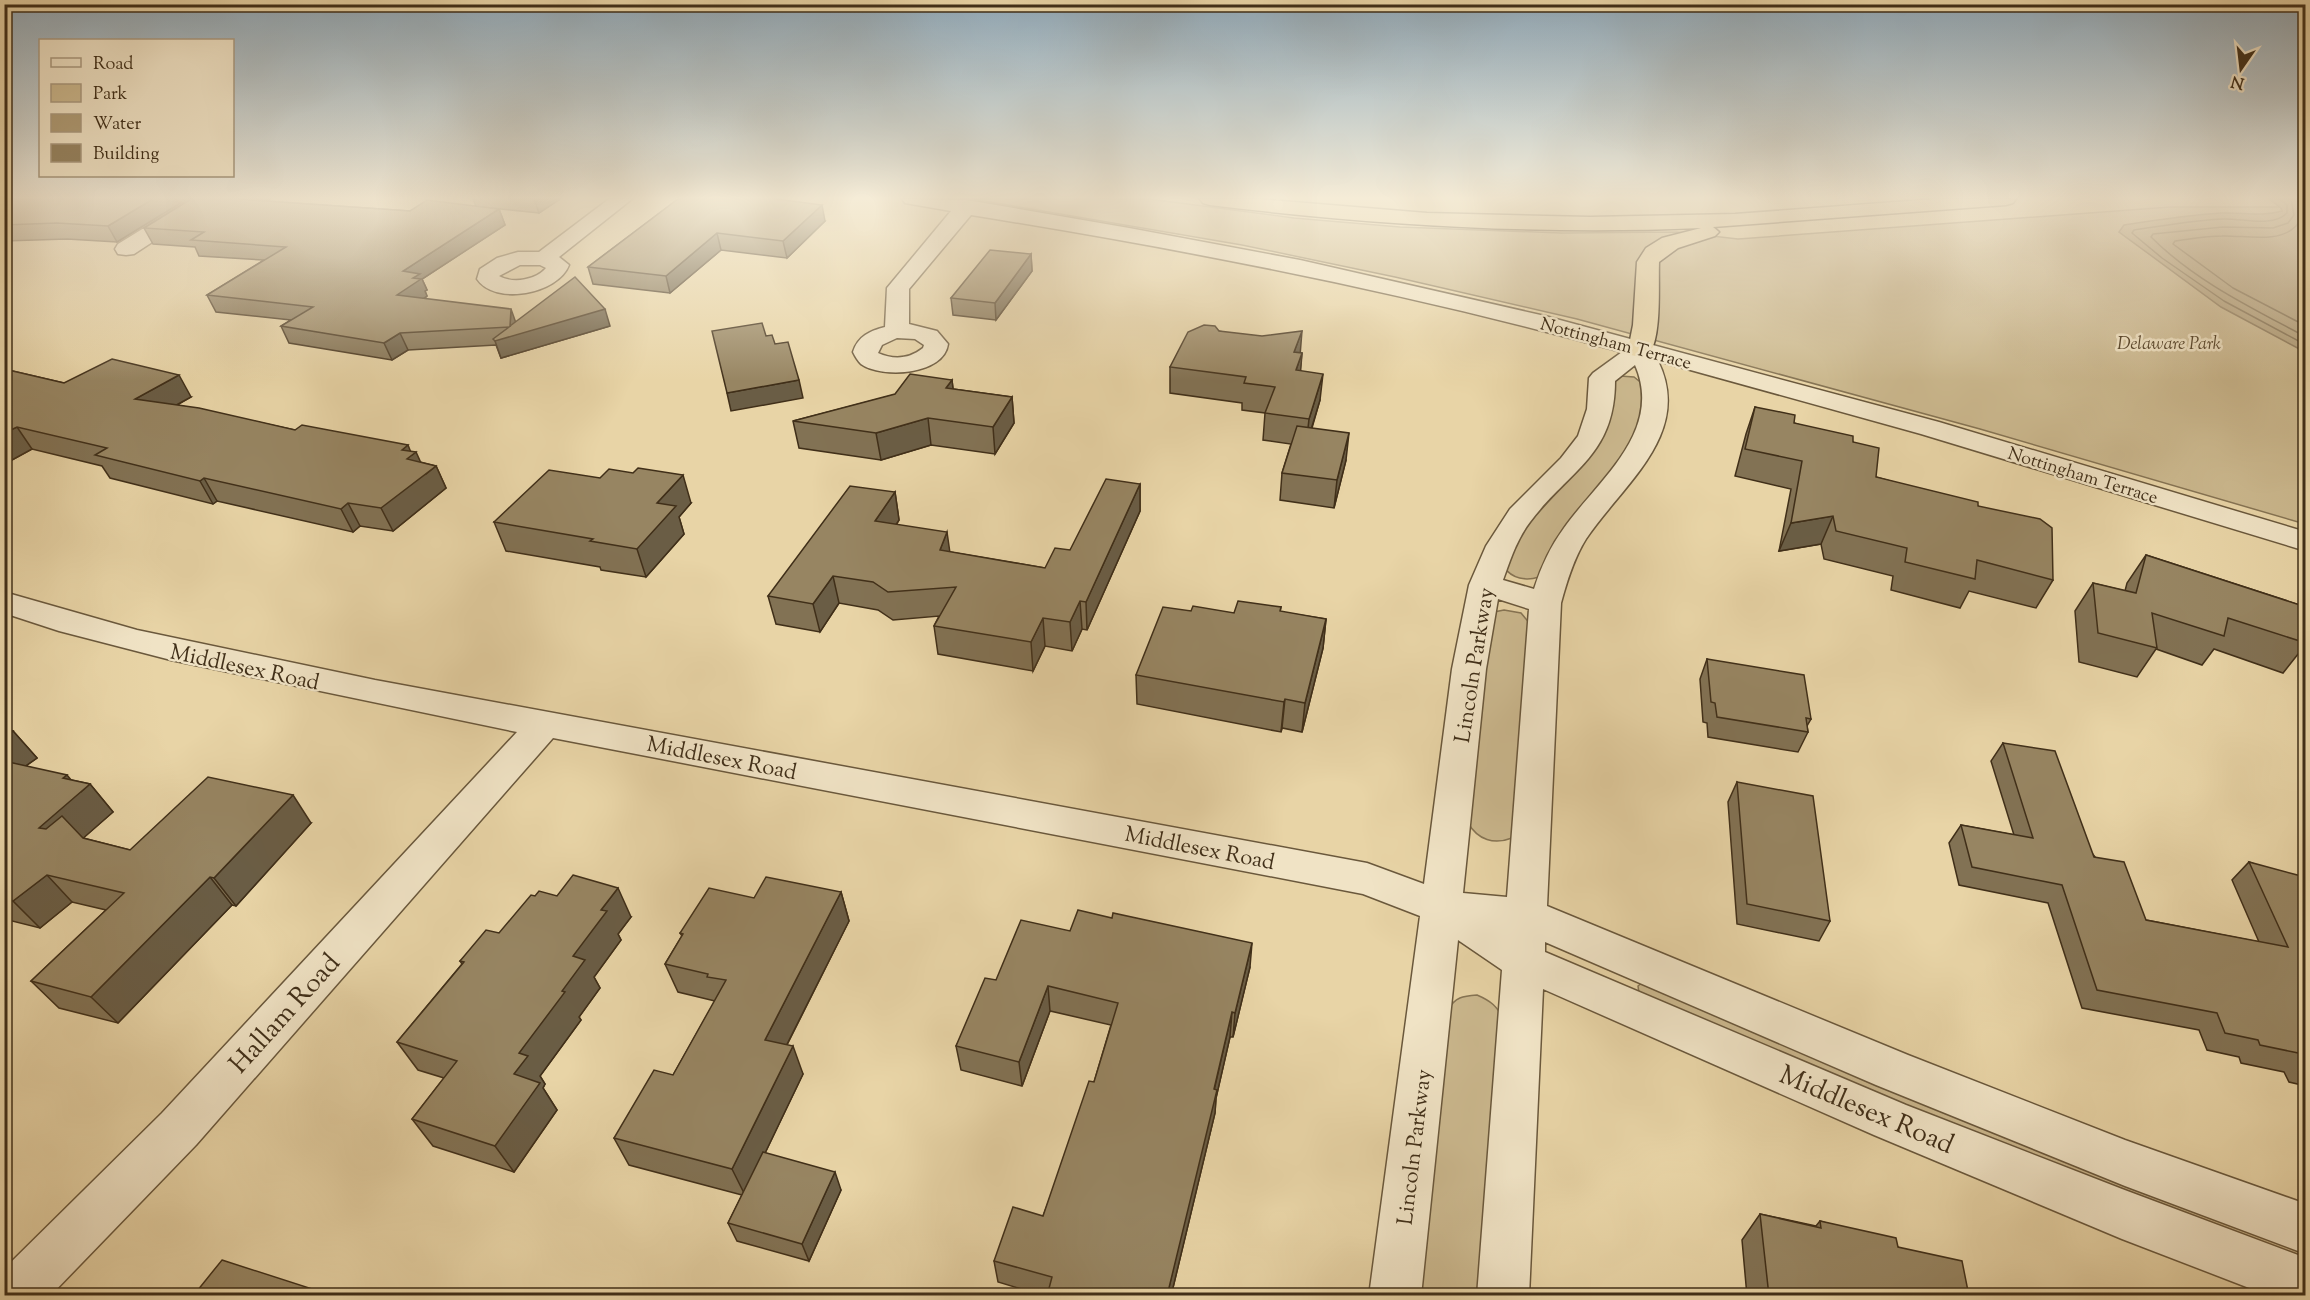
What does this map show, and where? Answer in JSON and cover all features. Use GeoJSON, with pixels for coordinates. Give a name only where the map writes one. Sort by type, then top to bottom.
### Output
{"type":"FeatureCollection","features":[{"type":"Feature","properties":{"kind":"highway"},"geometry":{"type":"LineString","coordinates":[[1640,350],[1645,325],[1646,273],[1650,260]]}},
{"type":"Feature","properties":{"kind":"street"},"geometry":{"type":"LineString","coordinates":[[897,331],[898,288],[922,260]]}},
{"type":"Feature","properties":{"kind":"street","name":"Nottingham Terrace"},"geometry":{"type":"LineString","coordinates":[[1262,260],[1503,313],[1930,428],[2306,542]]}},
{"type":"Feature","properties":{"kind":"street"},"geometry":{"type":"LineString","coordinates":[[1503,1296],[1545,603],[1557,566],[1575,534],[1631,468],[1650,432],[1654,382],[1640,350]]}},
{"type":"Feature","properties":{"kind":"street","name":"Lincoln Parkway"},"geometry":{"type":"LineString","coordinates":[[1395,1296],[1468,669],[1485,585],[1495,557],[1511,527],[1575,459],[1587,440],[1597,422],[1601,406],[1602,378],[1640,350]]}},
{"type":"Feature","properties":{"kind":"street"},"geometry":{"type":"LineString","coordinates":[[1485,585],[1545,603]]}},
{"type":"Feature","properties":{"kind":"street","name":"Middlesex Road"},"geometry":{"type":"LineString","coordinates":[[4,602],[48,618],[144,644],[454,709],[1348,874],[1441,907],[1525,915],[1903,1075],[2125,1163],[2306,1229]]}},
{"type":"Feature","properties":{"kind":"street","name":"Hallam Road"},"geometry":{"type":"LineString","coordinates":[[14,1296],[179,1129],[545,724]]}},
{"type":"Feature","properties":{"kind":"street","name":"Middlesex Road"},"geometry":{"type":"LineString","coordinates":[[1441,907],[1522,961],[1890,1120],[2122,1214],[2306,1284]]}},
{"type":"Feature","properties":{"kind":"green space","name":"Delaware Park"},"geometry":{"type":"Polygon","coordinates":[[[1312,260],[2305,260],[2305,524],[1980,429],[1577,319],[1312,260]]]}},
{"type":"Feature","properties":{"kind":"green space"},"geometry":{"type":"Polygon","coordinates":[[[1620,376],[1634,377],[1644,385],[1640,430],[1539,577],[1524,579],[1511,574],[1504,567],[1521,530],[1542,503],[1611,380],[1620,376]]]}},
{"type":"Feature","properties":{"kind":"green space"},"geometry":{"type":"Polygon","coordinates":[[[1504,610],[1521,613],[1531,625],[1512,838],[1493,841],[1477,834],[1468,823],[1489,619],[1494,612],[1504,610]]]}},
{"type":"Feature","properties":{"kind":"green space"},"geometry":{"type":"Polygon","coordinates":[[[1643,982],[2305,1244],[2305,1268],[2120,1198],[1639,993],[1638,986],[1643,982]]]}},
{"type":"Feature","properties":{"kind":"green space"},"geometry":{"type":"Polygon","coordinates":[[[1477,995],[1493,1005],[1504,1020],[1485,1295],[1418,1296],[1448,1010],[1460,998],[1477,995]]]}},
{"type":"Feature","properties":{"kind":"water"},"geometry":{"type":"Polygon","coordinates":[[[2157,260],[2305,260],[2305,352],[2221,307],[2157,260]]]}},
{"type":"Feature","properties":{"kind":"building"},"geometry":{"type":"Polygon","coordinates":[[[265,260],[421,260],[403,271],[420,274],[413,278],[421,279],[397,295],[511,309],[510,326],[575,277],[605,309],[495,341],[493,339],[509,327],[400,333],[384,343],[281,326],[313,307],[207,295],[265,260]]]}},
{"type":"Feature","properties":{"kind":"building"},"geometry":{"type":"Polygon","coordinates":[[[598,260],[685,260],[666,276],[588,267],[598,260]]]}},
{"type":"Feature","properties":{"kind":"building"},"geometry":{"type":"Polygon","coordinates":[[[982,260],[1027,260],[995,303],[951,298],[982,260]]]}},
{"type":"Feature","properties":{"kind":"building"},"geometry":{"type":"Polygon","coordinates":[[[762,323],[766,336],[772,335],[775,344],[788,342],[799,380],[727,393],[712,331],[762,323]]]}},
{"type":"Feature","properties":{"kind":"building"},"geometry":{"type":"Polygon","coordinates":[[[1204,325],[1215,326],[1219,331],[1262,336],[1302,331],[1294,352],[1302,353],[1296,370],[1323,374],[1309,419],[1265,413],[1275,387],[1244,383],[1246,377],[1170,367],[1188,332],[1204,325]]]}},
{"type":"Feature","properties":{"kind":"building"},"geometry":{"type":"Polygon","coordinates":[[[112,359],[179,375],[135,399],[199,408],[295,430],[302,425],[408,445],[402,450],[416,452],[407,459],[436,466],[381,508],[348,503],[341,509],[204,478],[200,481],[95,455],[107,448],[17,427],[4,433],[4,369],[64,383],[112,359]]]}},
{"type":"Feature","properties":{"kind":"building"},"geometry":{"type":"Polygon","coordinates":[[[910,374],[952,380],[946,388],[1012,397],[993,427],[928,418],[876,433],[793,421],[895,394],[910,374]]]}},
{"type":"Feature","properties":{"kind":"building"},"geometry":{"type":"Polygon","coordinates":[[[1755,407],[1795,415],[1794,423],[1853,436],[1853,442],[1879,448],[1876,477],[1978,502],[1978,506],[2040,519],[2052,528],[2053,580],[1977,560],[1975,579],[1905,562],[1907,548],[1836,531],[1833,516],[1791,523],[1802,461],[1745,449],[1755,407]]]}},
{"type":"Feature","properties":{"kind":"building"},"geometry":{"type":"Polygon","coordinates":[[[1297,426],[1349,433],[1337,480],[1282,473],[1297,426]]]}},
{"type":"Feature","properties":{"kind":"building"},"geometry":{"type":"Polygon","coordinates":[[[638,468],[683,475],[657,503],[676,506],[637,549],[494,522],[549,470],[600,478],[609,469],[633,473],[638,468]]]}},
{"type":"Feature","properties":{"kind":"building"},"geometry":{"type":"Polygon","coordinates":[[[1106,479],[1140,484],[1086,602],[1080,601],[1070,622],[1043,618],[1031,642],[934,626],[956,587],[888,592],[873,582],[833,576],[813,604],[768,596],[850,486],[895,492],[875,521],[947,532],[940,550],[1045,568],[1055,548],[1070,550],[1106,479]]]}},
{"type":"Feature","properties":{"kind":"building"},"geometry":{"type":"Polygon","coordinates":[[[2146,555],[2306,607],[2306,643],[2228,618],[2224,636],[2152,613],[2157,648],[2098,633],[2093,583],[2136,593],[2146,555]]]}},
{"type":"Feature","properties":{"kind":"building"},"geometry":{"type":"Polygon","coordinates":[[[1238,601],[1281,607],[1280,611],[1326,619],[1305,703],[1285,699],[1284,702],[1136,675],[1163,607],[1191,611],[1193,606],[1234,613],[1238,601]]]}},
{"type":"Feature","properties":{"kind":"building"},"geometry":{"type":"Polygon","coordinates":[[[1707,659],[1804,675],[1811,719],[1806,718],[1808,732],[1717,717],[1715,703],[1711,702],[1707,659]]]}},
{"type":"Feature","properties":{"kind":"building"},"geometry":{"type":"Polygon","coordinates":[[[4,728],[13,731],[4,737],[4,728]]]}},
{"type":"Feature","properties":{"kind":"building"},"geometry":{"type":"Polygon","coordinates":[[[2003,743],[2055,751],[2094,857],[2124,862],[2146,920],[2288,947],[2249,862],[2301,876],[2306,885],[2306,1059],[2303,1054],[2260,1045],[2258,1040],[2225,1033],[2217,1013],[2097,990],[2062,885],[1972,867],[1961,825],[2033,838],[2003,743]]]}},
{"type":"Feature","properties":{"kind":"building"},"geometry":{"type":"Polygon","coordinates":[[[4,761],[67,775],[63,778],[90,784],[39,828],[46,829],[62,816],[83,838],[130,850],[208,777],[293,795],[214,878],[210,877],[91,997],[31,981],[124,893],[47,875],[13,901],[4,899],[4,864],[9,860],[4,858],[4,761]]]}},
{"type":"Feature","properties":{"kind":"building"},"geometry":{"type":"Polygon","coordinates":[[[1737,782],[1813,796],[1830,921],[1747,904],[1737,782]]]}},
{"type":"Feature","properties":{"kind":"building"},"geometry":{"type":"Polygon","coordinates":[[[573,875],[618,888],[601,910],[607,911],[573,956],[585,960],[562,991],[565,992],[519,1053],[528,1056],[514,1074],[540,1083],[495,1146],[412,1119],[457,1061],[397,1042],[464,962],[460,961],[486,930],[499,933],[531,895],[535,896],[539,891],[557,896],[573,875]]]}},
{"type":"Feature","properties":{"kind":"building"},"geometry":{"type":"Polygon","coordinates":[[[766,877],[841,892],[765,1040],[793,1046],[732,1169],[614,1138],[654,1070],[673,1075],[726,980],[707,977],[708,974],[665,964],[683,934],[680,933],[709,888],[754,898],[766,877]]]}},
{"type":"Feature","properties":{"kind":"building"},"geometry":{"type":"Polygon","coordinates":[[[1078,910],[1112,918],[1113,913],[1252,943],[1235,1013],[1232,1012],[1214,1089],[1217,1090],[1167,1296],[1047,1296],[1052,1277],[994,1261],[1013,1207],[1043,1216],[1089,1081],[1094,1082],[1118,1003],[1048,986],[1019,1062],[956,1046],[985,978],[996,980],[1021,920],[1070,931],[1078,910]]]}},
{"type":"Feature","properties":{"kind":"building"},"geometry":{"type":"Polygon","coordinates":[[[763,1152],[835,1172],[802,1244],[728,1223],[763,1152]]]}},
{"type":"Feature","properties":{"kind":"building"},"geometry":{"type":"Polygon","coordinates":[[[1760,1214],[1821,1228],[1820,1221],[1896,1238],[1898,1247],[1962,1261],[1969,1296],[1769,1296],[1760,1214]]]}},
{"type":"Feature","properties":{"kind":"building"},"geometry":{"type":"Polygon","coordinates":[[[222,1260],[331,1295],[193,1296],[222,1260]]]}}]}
